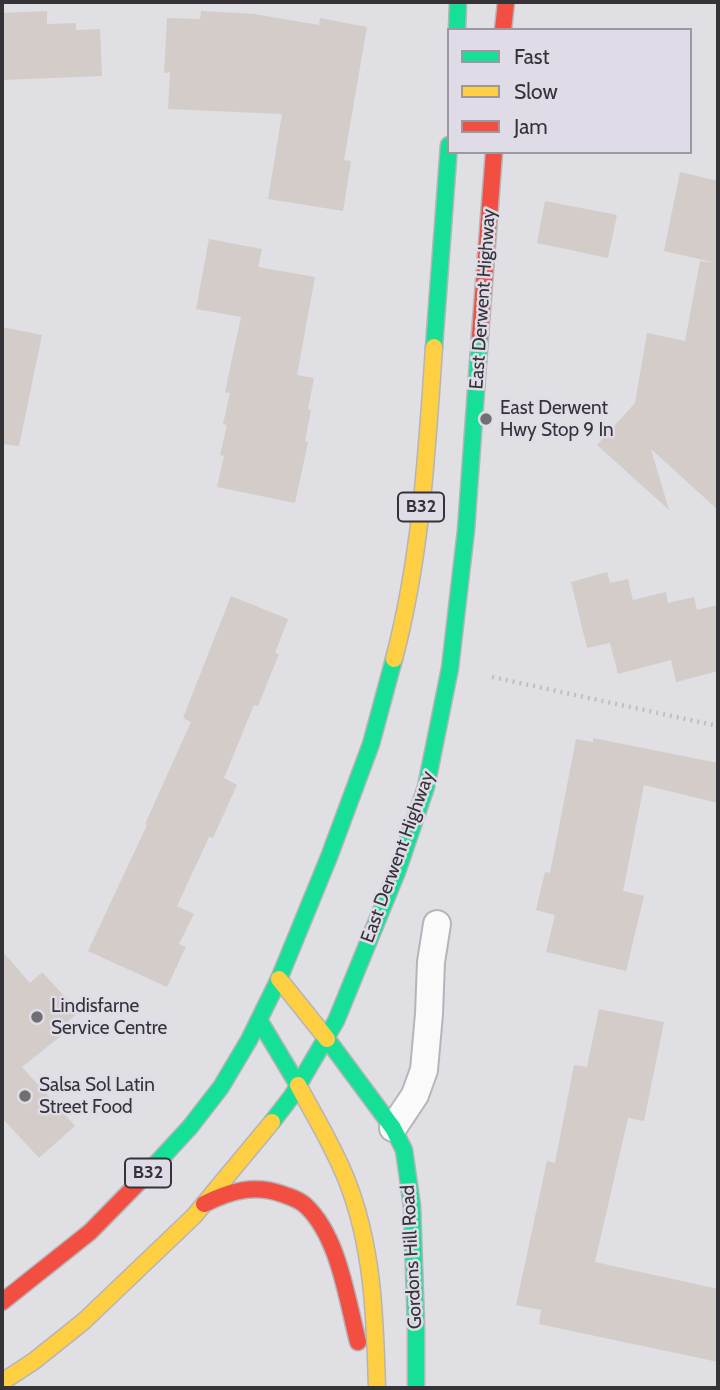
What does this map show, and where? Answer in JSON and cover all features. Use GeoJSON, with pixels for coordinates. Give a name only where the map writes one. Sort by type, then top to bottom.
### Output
{"type":"FeatureCollection","features":[{"type":"Feature","properties":{"kind":"main road"},"geometry":{"type":"LineString","coordinates":[[457,28],[458,2]]}},
{"type":"Feature","properties":{"kind":"main road"},"geometry":{"type":"LineString","coordinates":[[503,28],[506,2]]}},
{"type":"Feature","properties":{"kind":"main road","name":"B32"},"geometry":{"type":"LineString","coordinates":[[2,1302],[90,1232],[190,1127],[221,1087],[260,1020],[329,857],[371,744],[403,625],[419,525],[426,458],[448,154]]}},
{"type":"Feature","properties":{"kind":"main road","name":"East Derwent Highway"},"geometry":{"type":"LineString","coordinates":[[2,1382],[34,1361],[84,1321],[194,1216],[267,1128],[327,1039],[397,872],[426,787],[450,668],[466,530],[494,154]]}},
{"type":"Feature","properties":{"kind":"main road","name":"Gordons Hill Road"},"geometry":{"type":"LineString","coordinates":[[279,979],[393,1128],[404,1150],[412,1206],[415,1388]]}},
{"type":"Feature","properties":{"kind":"main road"},"geometry":{"type":"LineString","coordinates":[[260,1020],[334,1150],[352,1192],[372,1298],[377,1388]]}},
{"type":"Feature","properties":{"kind":"main road"},"geometry":{"type":"LineString","coordinates":[[204,1204],[220,1195],[256,1189],[278,1192],[307,1206],[324,1231],[333,1254],[371,1388]]}},
{"type":"Feature","properties":{"kind":"lane"},"geometry":{"type":"LineString","coordinates":[[393,1128],[415,1095],[424,1070],[431,962],[437,924]]}},
{"type":"Feature","properties":{"kind":"path"},"geometry":{"type":"LineString","coordinates":[[450,668],[718,726]]}},
{"type":"Feature","properties":{"kind":"building"},"geometry":{"type":"Polygon","coordinates":[[[47,11],[47,24],[76,23],[76,30],[100,29],[102,76],[2,80],[2,13],[47,11]]]}},
{"type":"Feature","properties":{"kind":"building"},"geometry":{"type":"Polygon","coordinates":[[[201,11],[254,14],[319,25],[320,18],[367,27],[344,160],[351,161],[343,211],[268,199],[282,114],[168,109],[170,72],[164,73],[167,18],[200,19],[201,11]]]}},
{"type":"Feature","properties":{"kind":"building"},"geometry":{"type":"Polygon","coordinates":[[[680,172],[718,181],[718,510],[651,449],[669,510],[597,445],[635,403],[647,333],[685,341],[700,261],[717,263],[664,251],[680,172]]]}},
{"type":"Feature","properties":{"kind":"building"},"geometry":{"type":"Polygon","coordinates":[[[545,201],[617,215],[608,258],[537,243],[545,201]]]}},
{"type":"Feature","properties":{"kind":"building"},"geometry":{"type":"Polygon","coordinates":[[[209,239],[262,249],[258,267],[315,277],[297,375],[314,378],[305,441],[308,442],[295,503],[217,487],[224,456],[220,455],[227,425],[223,424],[230,393],[225,392],[241,317],[196,309],[209,239]]]}},
{"type":"Feature","properties":{"kind":"building"},"geometry":{"type":"Polygon","coordinates":[[[2,327],[42,335],[19,446],[2,444],[2,327]]]}},
{"type":"Feature","properties":{"kind":"building"},"geometry":{"type":"Polygon","coordinates":[[[607,572],[610,583],[628,579],[633,600],[666,592],[668,603],[694,597],[697,610],[718,605],[718,671],[676,682],[671,660],[618,674],[610,643],[587,648],[571,582],[607,572]]]}},
{"type":"Feature","properties":{"kind":"building"},"geometry":{"type":"Polygon","coordinates":[[[231,596],[288,619],[275,653],[279,654],[258,706],[254,705],[224,778],[237,785],[177,906],[194,914],[179,944],[186,947],[167,987],[88,951],[147,825],[145,824],[191,722],[183,718],[231,596]]]}},
{"type":"Feature","properties":{"kind":"building"},"geometry":{"type":"Polygon","coordinates":[[[593,738],[718,763],[718,803],[644,785],[623,891],[644,896],[626,971],[546,952],[555,915],[536,910],[545,872],[550,873],[576,739],[593,742],[593,738]]]}},
{"type":"Feature","properties":{"kind":"building"},"geometry":{"type":"Polygon","coordinates":[[[2,951],[30,983],[42,972],[79,1012],[67,1022],[71,1028],[22,1067],[75,1126],[39,1158],[2,1118],[2,951]]]}},
{"type":"Feature","properties":{"kind":"building"},"geometry":{"type":"Polygon","coordinates":[[[599,1009],[664,1022],[644,1121],[628,1118],[595,1262],[718,1289],[718,1362],[539,1324],[541,1310],[516,1305],[547,1161],[555,1163],[574,1065],[587,1067],[599,1009]]]}},
{"type":"Feature","properties":{"kind":"traffic: fast"},"geometry":{"type":"LineString","coordinates":[[457,28],[458,2]]}},
{"type":"Feature","properties":{"kind":"traffic: fast"},"geometry":{"type":"LineString","coordinates":[[434,347],[448,154]]}},
{"type":"Feature","properties":{"kind":"traffic: fast"},"geometry":{"type":"LineString","coordinates":[[272,1122],[292,1096],[336,1021],[397,872],[426,787],[450,668],[466,530],[480,335]]}},
{"type":"Feature","properties":{"kind":"traffic: fast"},"geometry":{"type":"LineString","coordinates":[[143,1178],[190,1127],[221,1087],[249,1040],[279,979],[371,744],[394,659]]}},
{"type":"Feature","properties":{"kind":"traffic: fast"},"geometry":{"type":"LineString","coordinates":[[259,1020],[298,1085]]}},
{"type":"Feature","properties":{"kind":"traffic: fast"},"geometry":{"type":"LineString","coordinates":[[327,1039],[393,1128],[404,1150],[412,1206],[416,1388]]}},
{"type":"Feature","properties":{"kind":"traffic: slow"},"geometry":{"type":"LineString","coordinates":[[394,659],[417,543],[434,347]]}},
{"type":"Feature","properties":{"kind":"traffic: slow"},"geometry":{"type":"LineString","coordinates":[[279,979],[327,1039]]}},
{"type":"Feature","properties":{"kind":"traffic: slow"},"geometry":{"type":"LineString","coordinates":[[298,1085],[340,1164],[362,1227],[371,1280],[377,1388]]}},
{"type":"Feature","properties":{"kind":"traffic: slow"},"geometry":{"type":"LineString","coordinates":[[2,1382],[34,1361],[84,1321],[194,1216],[272,1122]]}},
{"type":"Feature","properties":{"kind":"traffic: jam"},"geometry":{"type":"LineString","coordinates":[[503,28],[506,2]]}},
{"type":"Feature","properties":{"kind":"traffic: jam"},"geometry":{"type":"LineString","coordinates":[[480,335],[494,154]]}},
{"type":"Feature","properties":{"kind":"traffic: jam"},"geometry":{"type":"LineString","coordinates":[[2,1302],[90,1232],[143,1178]]}},
{"type":"Feature","properties":{"kind":"traffic: jam"},"geometry":{"type":"LineString","coordinates":[[204,1204],[233,1192],[252,1189],[289,1196],[306,1206],[317,1219],[334,1252],[358,1342]]}},
{"type":"Feature","properties":{"kind":"place","name":"East Derwent Hwy Stop 9 In"},"geometry":{"type":"Point","coordinates":[486,419]}},
{"type":"Feature","properties":{"kind":"place","name":"Lindisfarne Service Centre"},"geometry":{"type":"Point","coordinates":[37,1017]}},
{"type":"Feature","properties":{"kind":"place","name":"Salsa Sol Latin Street Food"},"geometry":{"type":"Point","coordinates":[25,1096]}}]}
